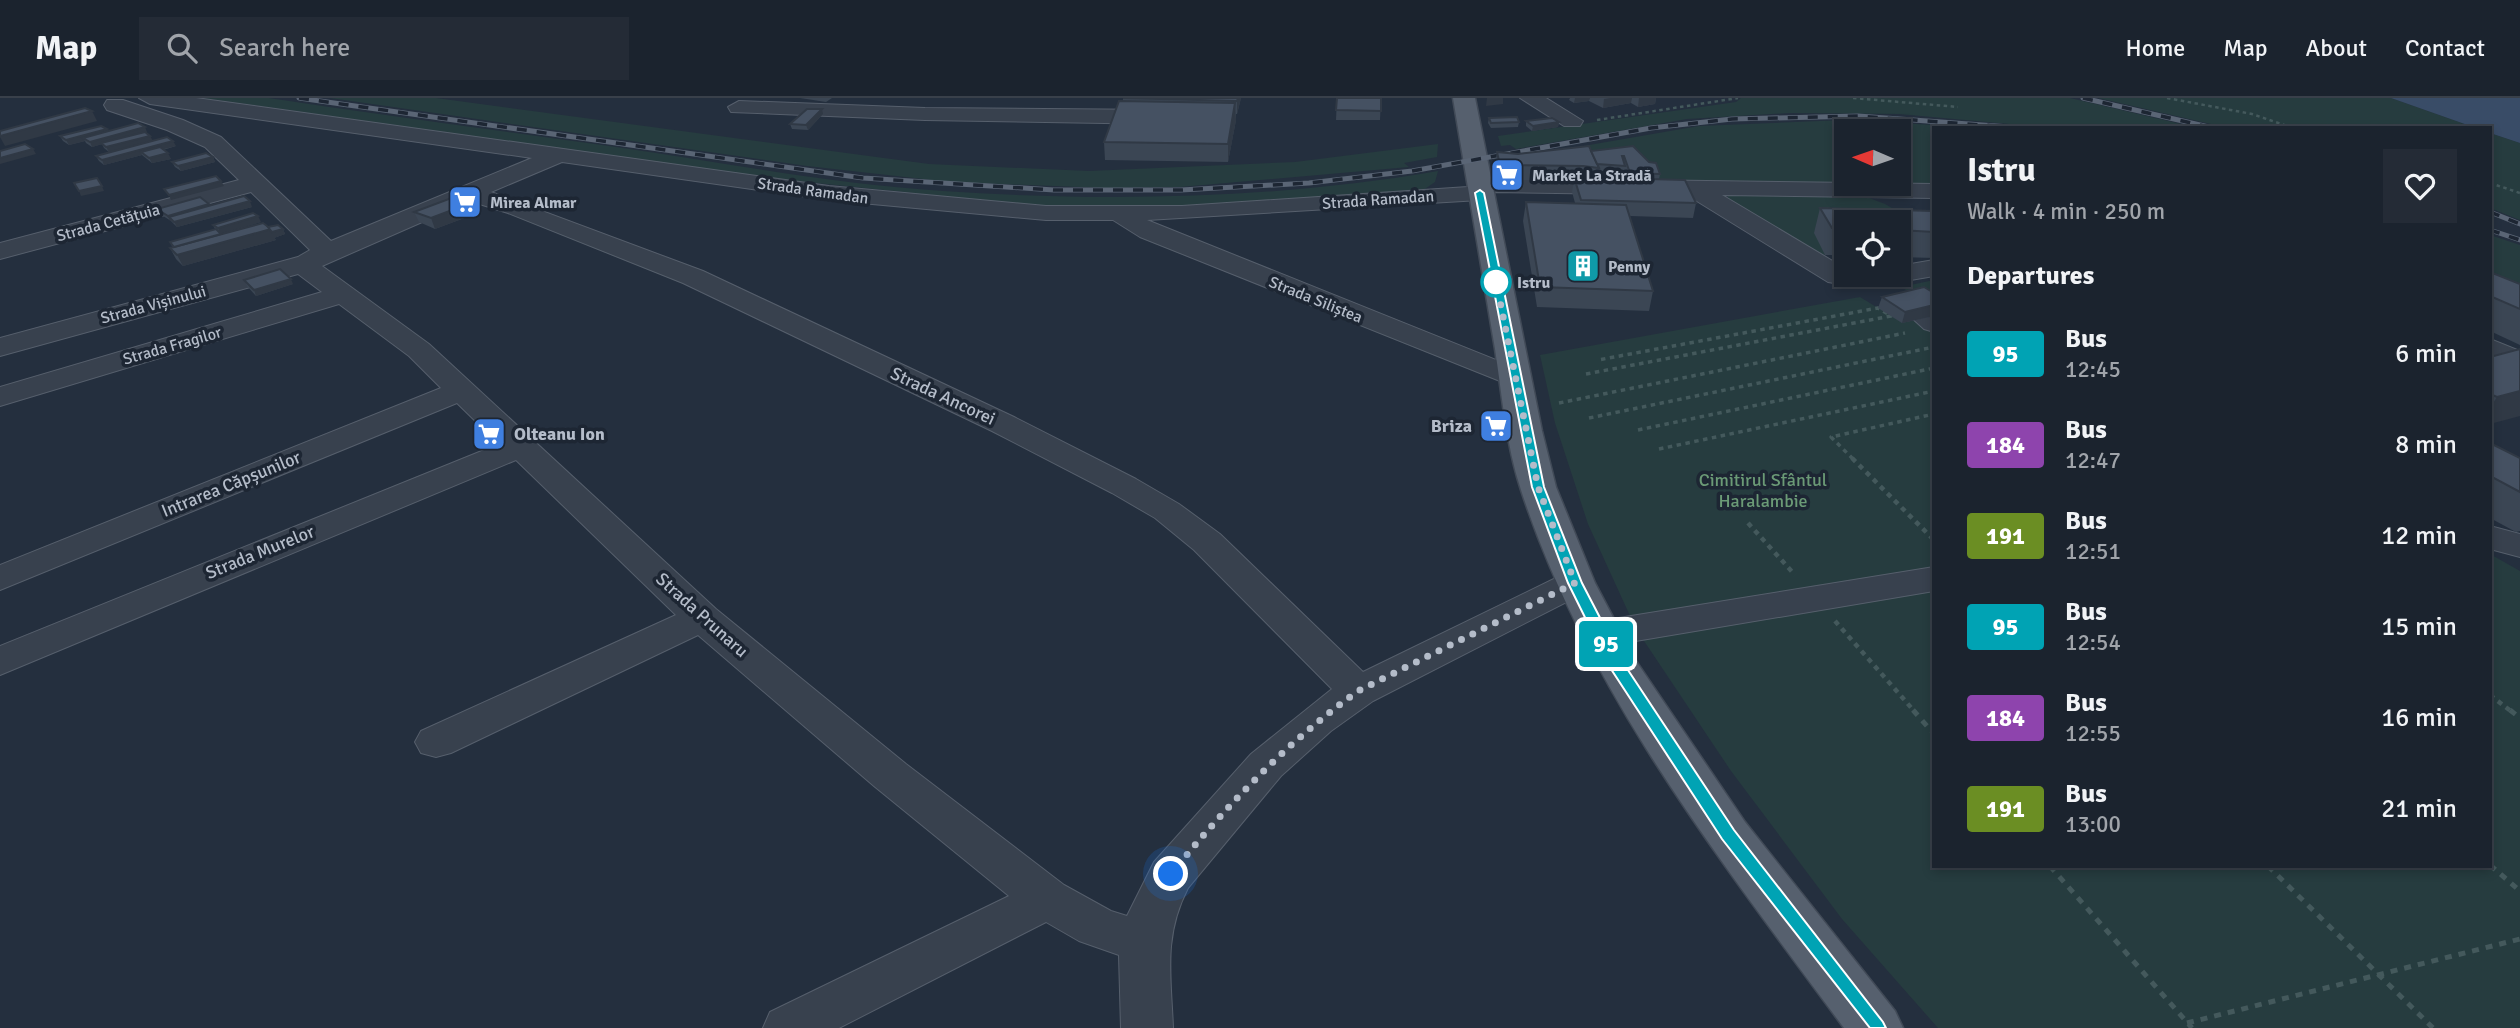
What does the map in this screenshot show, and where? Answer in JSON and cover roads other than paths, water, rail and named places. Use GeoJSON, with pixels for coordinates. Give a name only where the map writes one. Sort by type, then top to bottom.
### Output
{"type":"FeatureCollection","features":[{"type":"Feature","properties":{"kind":"main road"},"geometry":{"type":"LineString","coordinates":[[1464,98],[1479,189],[1538,487],[1575,583],[1617,666],[1728,835],[1877,1028]]}},
{"type":"Feature","properties":{"kind":"street"},"geometry":{"type":"LineString","coordinates":[[89,112],[140,98]]}},
{"type":"Feature","properties":{"kind":"street","name":"Strada Ramadan"},"geometry":{"type":"LineString","coordinates":[[150,98],[895,201],[1046,213],[1119,216],[1479,189],[1690,187],[1834,189]]}},
{"type":"Feature","properties":{"kind":"street"},"geometry":{"type":"LineString","coordinates":[[1531,98],[1572,121]]}},
{"type":"Feature","properties":{"kind":"street"},"geometry":{"type":"LineString","coordinates":[[115,105],[175,125],[213,142],[256,183],[317,257]]}},
{"type":"Feature","properties":{"kind":"street"},"geometry":{"type":"LineString","coordinates":[[739,107],[938,114],[1180,117]]}},
{"type":"Feature","properties":{"kind":"street","name":"Strada Vișinului"},"geometry":{"type":"LineString","coordinates":[[0,347],[317,257],[562,154]]}},
{"type":"Feature","properties":{"kind":"street","name":"Strada Cetățuia"},"geometry":{"type":"LineString","coordinates":[[0,251],[256,183]]}},
{"type":"Feature","properties":{"kind":"street"},"geometry":{"type":"LineString","coordinates":[[1690,187],[1834,274]]}},
{"type":"Feature","properties":{"kind":"street","name":"Strada Ramadan"},"geometry":{"type":"LineString","coordinates":[[1911,191],[1932,191]]}},
{"type":"Feature","properties":{"kind":"street","name":"Strada Ancorei"},"geometry":{"type":"LineString","coordinates":[[471,194],[517,208],[693,277],[1003,424],[1124,486],[1167,511],[1207,542],[1358,691]]}},
{"type":"Feature","properties":{"kind":"street"},"geometry":{"type":"LineString","coordinates":[[1888,196],[1923,216]]}},
{"type":"Feature","properties":{"kind":"street","name":"Strada Siliștea"},"geometry":{"type":"LineString","coordinates":[[1119,216],[1149,232],[1515,378]]}},
{"type":"Feature","properties":{"kind":"street","name":"Strada Prunaru"},"geometry":{"type":"LineString","coordinates":[[317,257],[314,274],[419,350],[702,618],[890,775],[1047,899],[1096,927],[1144,942]]}},
{"type":"Feature","properties":{"kind":"street"},"geometry":{"type":"LineString","coordinates":[[1911,272],[1932,268]]}},
{"type":"Feature","properties":{"kind":"street"},"geometry":{"type":"LineString","coordinates":[[1874,287],[1917,319]]}},
{"type":"Feature","properties":{"kind":"street","name":"Strada Fragilor"},"geometry":{"type":"LineString","coordinates":[[0,397],[344,294]]}},
{"type":"Feature","properties":{"kind":"street"},"geometry":{"type":"LineString","coordinates":[[2492,349],[2520,362]]}},
{"type":"Feature","properties":{"kind":"street","name":"Intrarea Căpșunilor"},"geometry":{"type":"LineString","coordinates":[[0,578],[463,390]]}},
{"type":"Feature","properties":{"kind":"street","name":"Strada Murelor"},"geometry":{"type":"LineString","coordinates":[[0,662],[102,617],[522,446]]}},
{"type":"Feature","properties":{"kind":"street"},"geometry":{"type":"LineString","coordinates":[[2492,538],[2520,546]]}},
{"type":"Feature","properties":{"kind":"street"},"geometry":{"type":"LineString","coordinates":[[1600,634],[1932,579]]}},
{"type":"Feature","properties":{"kind":"street"},"geometry":{"type":"LineString","coordinates":[[1147,1028],[1144,942],[1153,909],[1171,874],[1266,765],[1316,721],[1358,691],[1575,583]]}},
{"type":"Feature","properties":{"kind":"street"},"geometry":{"type":"LineString","coordinates":[[436,742],[702,618]]}},
{"type":"Feature","properties":{"kind":"street"},"geometry":{"type":"LineString","coordinates":[[789,1028],[1047,899]]}},
{"type":"Feature","properties":{"kind":"water"},"geometry":{"type":"Polygon","coordinates":[[[2391,98],[2520,98],[2520,143],[2492,134],[2492,126],[2470,126],[2391,98]]]}},
{"type":"Feature","properties":{"kind":"railway"},"geometry":{"type":"LineString","coordinates":[[299,98],[863,178],[1054,190],[1181,190],[1309,183],[1412,171],[1651,128],[1732,119],[1858,116],[1996,126]]}},
{"type":"Feature","properties":{"kind":"railway"},"geometry":{"type":"LineString","coordinates":[[2083,98],[2204,126]]}},
{"type":"Feature","properties":{"kind":"railway"},"geometry":{"type":"LineString","coordinates":[[2492,213],[2520,224]]}},
{"type":"Feature","properties":{"kind":"railway"},"geometry":{"type":"LineString","coordinates":[[2492,231],[2520,240]]}},
{"type":"Feature","properties":{"kind":"place","name":"Market La Stradă"},"geometry":{"type":"Point","coordinates":[1507,175]}},
{"type":"Feature","properties":{"kind":"place","name":"Mirea Almar"},"geometry":{"type":"Point","coordinates":[465,202]}},
{"type":"Feature","properties":{"kind":"place","name":"Penny"},"geometry":{"type":"Point","coordinates":[1583,266]}},
{"type":"Feature","properties":{"kind":"place","name":"Istru"},"geometry":{"type":"Point","coordinates":[1496,282]}},
{"type":"Feature","properties":{"kind":"place","name":"Briza"},"geometry":{"type":"Point","coordinates":[1496,426]}},
{"type":"Feature","properties":{"kind":"place","name":"Olteanu Ion"},"geometry":{"type":"Point","coordinates":[489,434]}},
{"type":"Feature","properties":{"kind":"park label","name":"Cimitirul Sfântul Haralambie"},"geometry":{"type":"Point","coordinates":[1763,490]}}]}
